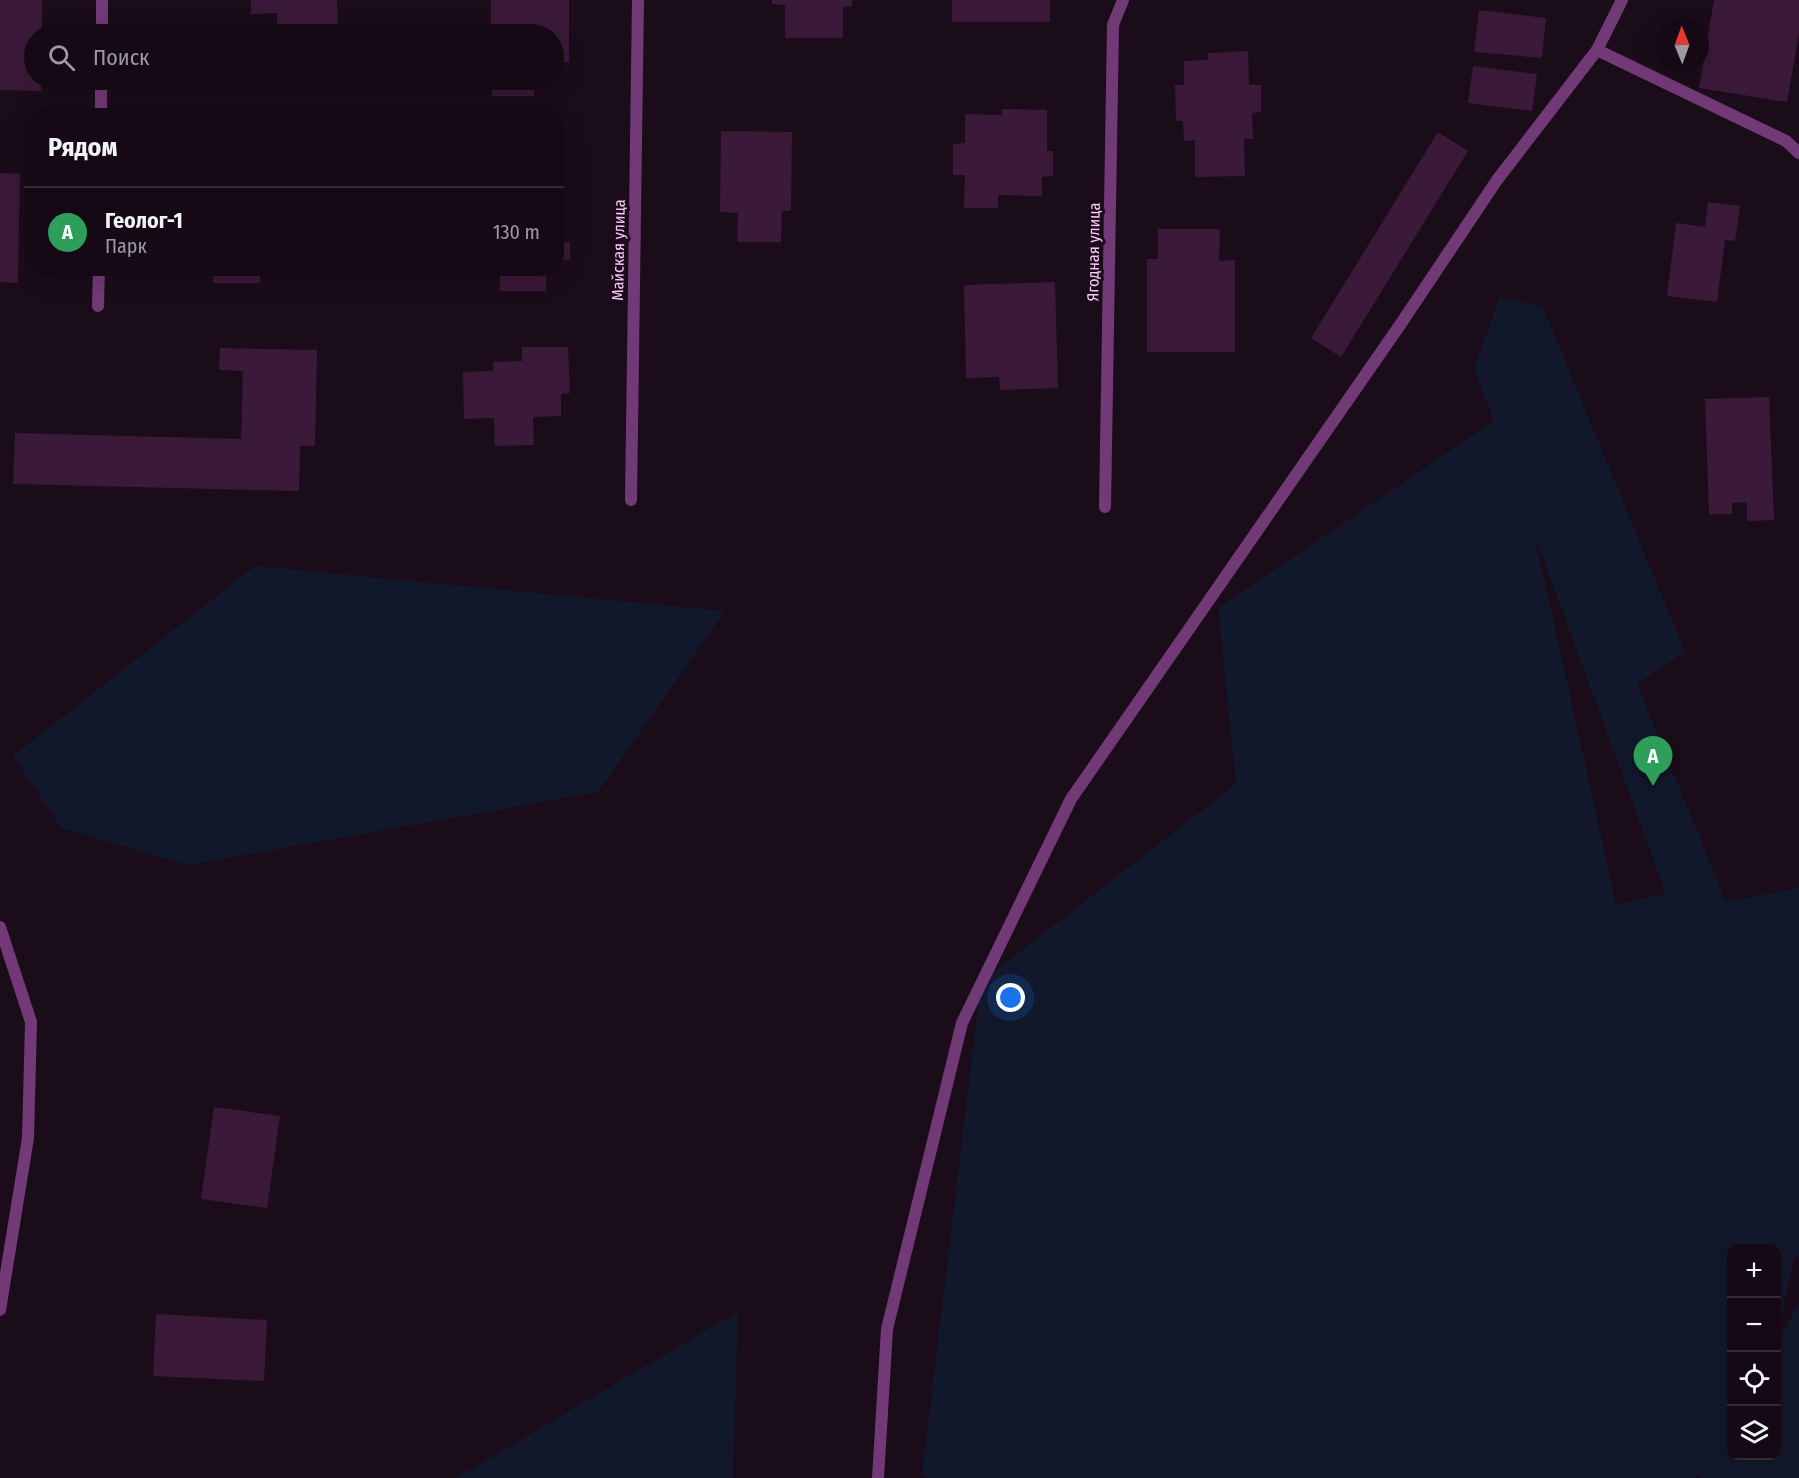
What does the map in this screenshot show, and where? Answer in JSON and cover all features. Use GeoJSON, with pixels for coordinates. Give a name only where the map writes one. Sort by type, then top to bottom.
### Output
{"type":"FeatureCollection","features":[{"type":"Feature","properties":{"kind":"street"},"geometry":{"type":"LineString","coordinates":[[102,0],[102,24]]}},
{"type":"Feature","properties":{"kind":"street","name":"Майская улица"},"geometry":{"type":"LineString","coordinates":[[631,500],[638,0]]}},
{"type":"Feature","properties":{"kind":"street","name":"Ягодная улица"},"geometry":{"type":"LineString","coordinates":[[1105,507],[1113,25],[1123,0]]}},
{"type":"Feature","properties":{"kind":"street"},"geometry":{"type":"LineString","coordinates":[[878,1478],[887,1329],[962,1023],[1071,799],[1400,325],[1497,180],[1597,50],[1622,0]]}},
{"type":"Feature","properties":{"kind":"street"},"geometry":{"type":"LineString","coordinates":[[1597,50],[1786,141],[1799,153]]}},
{"type":"Feature","properties":{"kind":"street"},"geometry":{"type":"LineString","coordinates":[[101,90],[101,108]]}},
{"type":"Feature","properties":{"kind":"street"},"geometry":{"type":"LineString","coordinates":[[98,306],[99,276]]}},
{"type":"Feature","properties":{"kind":"street"},"geometry":{"type":"LineString","coordinates":[[0,927],[31,1022],[28,1138],[0,1310]]}},
{"type":"Feature","properties":{"kind":"shaded area"},"geometry":{"type":"Polygon","coordinates":[[[1500,297],[1543,307],[1685,652],[1637,684],[1726,902],[1799,888],[1799,1260],[1796,1253],[1781,1316],[1781,1244],[1727,1244],[1727,1460],[1781,1460],[1781,1336],[1799,1303],[1799,1478],[1700,1478],[1701,1475],[1695,1478],[927,1478],[922,1474],[981,982],[1236,784],[1218,608],[1494,421],[1474,368],[1500,297]],[[1534,533],[1616,904],[1666,894],[1534,533]]]}},
{"type":"Feature","properties":{"kind":"shaded area"},"geometry":{"type":"Polygon","coordinates":[[[255,566],[725,611],[598,792],[188,865],[61,828],[13,756],[255,566]]]}},
{"type":"Feature","properties":{"kind":"shaded area"},"geometry":{"type":"Polygon","coordinates":[[[737,1312],[733,1478],[456,1478],[737,1312]]]}},
{"type":"Feature","properties":{"kind":"building"},"geometry":{"type":"Polygon","coordinates":[[[0,0],[42,0],[42,24],[24,24],[24,90],[41,91],[0,90],[0,0]]]}},
{"type":"Feature","properties":{"kind":"building"},"geometry":{"type":"Polygon","coordinates":[[[251,0],[337,0],[338,24],[277,24],[277,13],[251,14],[251,0]]]}},
{"type":"Feature","properties":{"kind":"building"},"geometry":{"type":"Polygon","coordinates":[[[491,0],[569,0],[569,62],[564,62],[564,24],[491,24],[491,0]]]}},
{"type":"Feature","properties":{"kind":"building"},"geometry":{"type":"Polygon","coordinates":[[[772,0],[852,0],[852,6],[843,7],[843,38],[785,38],[785,5],[772,4],[772,0]]]}},
{"type":"Feature","properties":{"kind":"building"},"geometry":{"type":"Polygon","coordinates":[[[952,0],[1050,0],[1050,22],[952,22],[952,0]]]}},
{"type":"Feature","properties":{"kind":"building"},"geometry":{"type":"Polygon","coordinates":[[[1714,0],[1799,0],[1799,33],[1787,102],[1699,88],[1702,72],[1709,72],[1709,29],[1714,0]]]}},
{"type":"Feature","properties":{"kind":"building"},"geometry":{"type":"Polygon","coordinates":[[[1479,10],[1546,18],[1542,58],[1474,52],[1479,10]]]}},
{"type":"Feature","properties":{"kind":"building"},"geometry":{"type":"Polygon","coordinates":[[[1248,51],[1249,85],[1261,85],[1261,112],[1252,113],[1253,139],[1244,139],[1245,176],[1195,177],[1195,140],[1184,141],[1183,121],[1176,121],[1175,85],[1184,85],[1184,61],[1208,60],[1208,53],[1248,51]]]}},
{"type":"Feature","properties":{"kind":"building"},"geometry":{"type":"Polygon","coordinates":[[[1473,66],[1537,74],[1532,111],[1468,103],[1473,66]]]}},
{"type":"Feature","properties":{"kind":"building"},"geometry":{"type":"Polygon","coordinates":[[[492,90],[534,90],[534,96],[492,96],[492,90]]]}},
{"type":"Feature","properties":{"kind":"building"},"geometry":{"type":"Polygon","coordinates":[[[1002,109],[1047,110],[1047,151],[1053,151],[1053,176],[1042,177],[1042,196],[998,195],[998,208],[964,208],[965,175],[953,175],[953,144],[965,143],[965,114],[1002,115],[1002,109]]]}},
{"type":"Feature","properties":{"kind":"building"},"geometry":{"type":"Polygon","coordinates":[[[721,131],[792,132],[791,211],[782,211],[781,242],[737,242],[738,213],[720,212],[721,131]]]}},
{"type":"Feature","properties":{"kind":"building"},"geometry":{"type":"Polygon","coordinates":[[[1438,132],[1468,151],[1341,357],[1311,338],[1438,132]]]}},
{"type":"Feature","properties":{"kind":"building"},"geometry":{"type":"Polygon","coordinates":[[[0,173],[20,174],[18,283],[0,282],[0,173]]]}},
{"type":"Feature","properties":{"kind":"building"},"geometry":{"type":"Polygon","coordinates":[[[1708,202],[1740,206],[1735,241],[1725,240],[1717,302],[1667,296],[1676,223],[1705,227],[1708,202]]]}},
{"type":"Feature","properties":{"kind":"building"},"geometry":{"type":"Polygon","coordinates":[[[1158,229],[1220,229],[1219,261],[1235,260],[1235,352],[1147,352],[1147,259],[1158,259],[1158,229]]]}},
{"type":"Feature","properties":{"kind":"building"},"geometry":{"type":"Polygon","coordinates":[[[564,242],[570,242],[570,260],[564,260],[564,242]]]}},
{"type":"Feature","properties":{"kind":"building"},"geometry":{"type":"Polygon","coordinates":[[[213,276],[260,276],[260,283],[213,283],[213,276]]]}},
{"type":"Feature","properties":{"kind":"building"},"geometry":{"type":"Polygon","coordinates":[[[500,276],[546,276],[546,291],[500,291],[500,276]]]}},
{"type":"Feature","properties":{"kind":"building"},"geometry":{"type":"Polygon","coordinates":[[[1055,282],[1058,388],[1000,390],[999,377],[966,378],[964,285],[1055,282]]]}},
{"type":"Feature","properties":{"kind":"building"},"geometry":{"type":"Polygon","coordinates":[[[522,347],[568,347],[570,393],[561,394],[561,416],[533,417],[534,445],[495,446],[494,418],[464,419],[463,372],[493,371],[493,362],[522,361],[522,347]]]}},
{"type":"Feature","properties":{"kind":"building"},"geometry":{"type":"Polygon","coordinates":[[[220,348],[317,350],[315,446],[300,446],[299,491],[13,484],[15,433],[241,439],[243,371],[219,370],[220,348]]]}},
{"type":"Feature","properties":{"kind":"building"},"geometry":{"type":"Polygon","coordinates":[[[1769,397],[1774,520],[1747,521],[1747,502],[1732,503],[1732,514],[1709,514],[1705,399],[1769,397]]]}},
{"type":"Feature","properties":{"kind":"building"},"geometry":{"type":"Polygon","coordinates":[[[214,1107],[280,1116],[267,1208],[201,1199],[214,1107]]]}},
{"type":"Feature","properties":{"kind":"building"},"geometry":{"type":"Polygon","coordinates":[[[156,1314],[267,1320],[264,1381],[153,1376],[156,1314]]]}},
{"type":"Feature","properties":{"kind":"place","name":"Геолог-1"},"geometry":{"type":"Point","coordinates":[1653,786]}}]}
